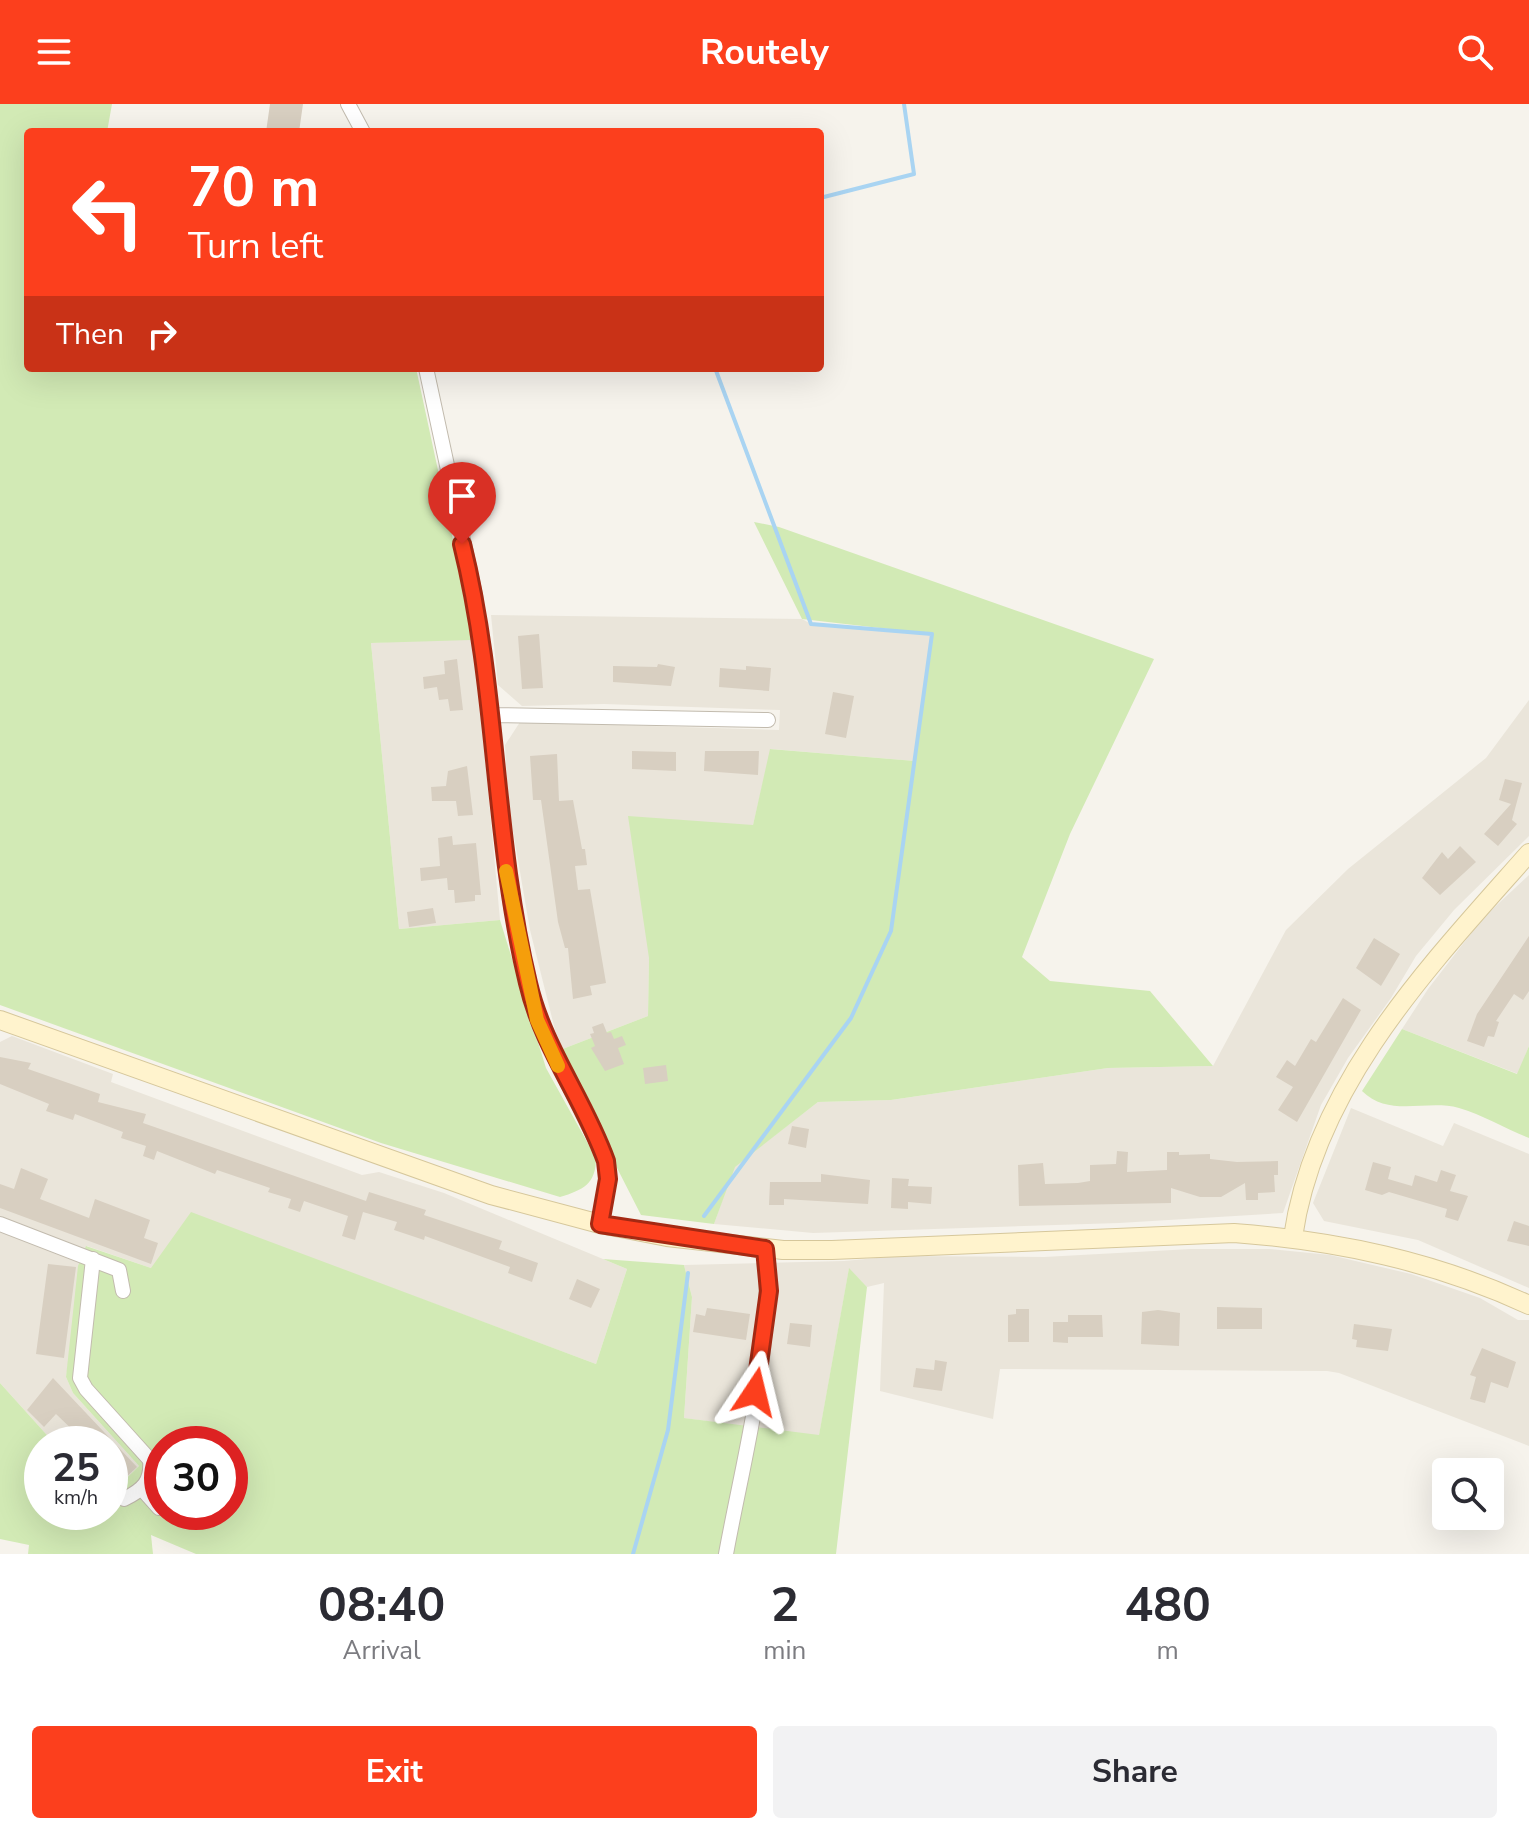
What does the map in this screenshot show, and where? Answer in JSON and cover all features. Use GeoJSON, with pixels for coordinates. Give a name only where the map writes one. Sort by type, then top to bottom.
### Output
{"type":"FeatureCollection","features":[{"type":"Feature","properties":{"kind":"main road"},"geometry":{"type":"LineString","coordinates":[[1293,1237],[1302,1194],[1326,1132],[1365,1056],[1453,938],[1529,853]]}},
{"type":"Feature","properties":{"kind":"main road"},"geometry":{"type":"LineString","coordinates":[[0,1020],[369,1155],[491,1195],[600,1224],[765,1249],[846,1250],[1234,1233],[1293,1237],[1335,1243],[1430,1266],[1529,1305]]}},
{"type":"Feature","properties":{"kind":"street"},"geometry":{"type":"LineString","coordinates":[[348,104],[361,128]]}},
{"type":"Feature","properties":{"kind":"street"},"geometry":{"type":"LineString","coordinates":[[427,372],[475,595],[511,906],[537,1020],[606,1161],[608,1179],[600,1224]]}},
{"type":"Feature","properties":{"kind":"street"},"geometry":{"type":"LineString","coordinates":[[490,715],[768,720]]}},
{"type":"Feature","properties":{"kind":"street"},"geometry":{"type":"LineString","coordinates":[[0,1224],[119,1270],[123,1291]]}},
{"type":"Feature","properties":{"kind":"street"},"geometry":{"type":"LineString","coordinates":[[726,1554],[764,1338],[769,1291],[765,1249]]}},
{"type":"Feature","properties":{"kind":"street"},"geometry":{"type":"LineString","coordinates":[[93,1259],[80,1378],[86,1389],[150,1460],[151,1474],[142,1489],[128,1497]]}},
{"type":"Feature","properties":{"kind":"shaded area"},"geometry":{"type":"Polygon","coordinates":[[[491,615],[802,619],[811,624],[932,634],[915,761],[771,749],[753,825],[649,958],[648,1016],[560,1050],[530,930],[508,802],[505,745],[520,722],[779,730],[780,710],[604,704],[522,706],[498,685],[491,615]]]}},
{"type":"Feature","properties":{"kind":"shaded area"},"geometry":{"type":"Polygon","coordinates":[[[474,637],[500,920],[399,929],[371,643],[474,637]]]}},
{"type":"Feature","properties":{"kind":"shaded area"},"geometry":{"type":"Polygon","coordinates":[[[1529,700],[1529,836],[1454,910],[1416,956],[1391,998],[1348,1058],[1321,1105],[1283,1213],[1119,1223],[813,1233],[714,1224],[734,1167],[818,1102],[891,1100],[1108,1068],[1213,1066],[1286,930],[1348,869],[1486,758],[1529,700]]]}},
{"type":"Feature","properties":{"kind":"shaded area"},"geometry":{"type":"Polygon","coordinates":[[[1529,875],[1529,1046],[1518,1074],[1402,1029],[1428,989],[1483,918],[1529,875]]]}},
{"type":"Feature","properties":{"kind":"shaded area"},"geometry":{"type":"Polygon","coordinates":[[[12,1036],[113,1074],[111,1082],[362,1175],[379,1172],[444,1193],[627,1269],[596,1364],[330,1265],[151,1268],[87,1246],[66,1377],[73,1393],[103,1426],[39,1426],[0,1383],[0,1042],[12,1036]]]}},
{"type":"Feature","properties":{"kind":"shaded area"},"geometry":{"type":"Polygon","coordinates":[[[1351,1108],[1443,1146],[1454,1123],[1529,1154],[1529,1288],[1418,1240],[1324,1221],[1313,1203],[1351,1108]]]}},
{"type":"Feature","properties":{"kind":"shaded area"},"geometry":{"type":"Polygon","coordinates":[[[1191,1249],[1269,1249],[1330,1255],[1411,1274],[1480,1298],[1518,1320],[1529,1320],[1529,1446],[1327,1371],[1000,1369],[993,1419],[880,1391],[884,1283],[867,1287],[849,1269],[819,1436],[684,1418],[692,1297],[684,1265],[844,1261],[898,1256],[1044,1257],[1191,1249]]]}},
{"type":"Feature","properties":{"kind":"shaded area"},"geometry":{"type":"Polygon","coordinates":[[[128,1454],[139,1466],[128,1477],[128,1454]]]}},
{"type":"Feature","properties":{"kind":"green space"},"geometry":{"type":"Polygon","coordinates":[[[0,104],[112,104],[108,128],[24,128],[24,372],[417,372],[470,619],[471,640],[371,643],[399,929],[500,920],[546,1068],[596,1158],[594,1174],[587,1185],[560,1197],[381,1143],[0,1005],[0,104]]]}},
{"type":"Feature","properties":{"kind":"green space"},"geometry":{"type":"Polygon","coordinates":[[[754,522],[779,527],[1154,659],[1070,834],[1022,957],[1050,981],[1150,991],[1213,1066],[1108,1068],[891,1100],[818,1102],[735,1167],[714,1224],[641,1215],[615,1164],[607,1137],[560,1050],[648,1016],[649,958],[628,816],[753,825],[770,749],[915,761],[932,634],[802,619],[754,522]]]}},
{"type":"Feature","properties":{"kind":"green space"},"geometry":{"type":"Polygon","coordinates":[[[1402,1029],[1517,1074],[1529,1046],[1529,1138],[1459,1108],[1384,1104],[1362,1091],[1402,1029]]]}},
{"type":"Feature","properties":{"kind":"green space"},"geometry":{"type":"Polygon","coordinates":[[[191,1212],[596,1364],[627,1269],[603,1259],[684,1265],[692,1297],[684,1418],[819,1435],[849,1268],[867,1287],[836,1554],[196,1554],[151,1535],[153,1554],[28,1554],[29,1545],[0,1539],[0,1383],[39,1426],[24,1426],[24,1530],[128,1530],[128,1477],[139,1466],[128,1454],[128,1426],[103,1426],[73,1393],[66,1377],[78,1266],[86,1246],[151,1268],[191,1212]]]}},
{"type":"Feature","properties":{"kind":"building"},"geometry":{"type":"Polygon","coordinates":[[[270,104],[303,104],[300,128],[267,128],[270,104]]]}},
{"type":"Feature","properties":{"kind":"building"},"geometry":{"type":"Polygon","coordinates":[[[539,634],[543,688],[522,689],[518,636],[539,634]]]}},
{"type":"Feature","properties":{"kind":"building"},"geometry":{"type":"Polygon","coordinates":[[[457,659],[463,710],[450,711],[448,699],[439,700],[437,687],[424,689],[423,677],[445,674],[444,661],[457,659]]]}},
{"type":"Feature","properties":{"kind":"building"},"geometry":{"type":"Polygon","coordinates":[[[658,664],[675,667],[671,686],[613,682],[613,666],[657,667],[658,664]]]}},
{"type":"Feature","properties":{"kind":"building"},"geometry":{"type":"Polygon","coordinates":[[[746,666],[771,668],[769,691],[719,687],[720,668],[746,670],[746,666]]]}},
{"type":"Feature","properties":{"kind":"building"},"geometry":{"type":"Polygon","coordinates":[[[833,692],[854,696],[846,738],[825,734],[833,692]]]}},
{"type":"Feature","properties":{"kind":"building"},"geometry":{"type":"Polygon","coordinates":[[[632,751],[676,752],[676,771],[632,769],[632,751]]]}},
{"type":"Feature","properties":{"kind":"building"},"geometry":{"type":"Polygon","coordinates":[[[705,751],[759,751],[758,775],[704,771],[705,751]]]}},
{"type":"Feature","properties":{"kind":"building"},"geometry":{"type":"Polygon","coordinates":[[[557,754],[559,801],[573,800],[582,849],[585,849],[587,865],[575,866],[578,890],[590,889],[606,983],[590,986],[592,995],[573,999],[568,948],[565,948],[558,922],[541,800],[533,800],[530,756],[557,754]]]}},
{"type":"Feature","properties":{"kind":"building"},"geometry":{"type":"Polygon","coordinates":[[[467,766],[473,815],[458,816],[456,801],[432,801],[431,787],[446,786],[448,771],[467,766]]]}},
{"type":"Feature","properties":{"kind":"building"},"geometry":{"type":"Polygon","coordinates":[[[1505,779],[1522,783],[1512,820],[1517,824],[1498,846],[1484,834],[1511,804],[1499,800],[1505,779]]]}},
{"type":"Feature","properties":{"kind":"building"},"geometry":{"type":"Polygon","coordinates":[[[452,836],[453,845],[476,843],[481,895],[475,895],[475,901],[455,903],[454,890],[448,890],[447,878],[421,881],[420,868],[440,866],[438,838],[452,836]]]}},
{"type":"Feature","properties":{"kind":"building"},"geometry":{"type":"Polygon","coordinates":[[[1460,846],[1476,862],[1440,895],[1422,878],[1442,852],[1448,859],[1460,846]]]}},
{"type":"Feature","properties":{"kind":"building"},"geometry":{"type":"Polygon","coordinates":[[[433,908],[436,923],[409,927],[407,912],[433,908]]]}},
{"type":"Feature","properties":{"kind":"building"},"geometry":{"type":"Polygon","coordinates":[[[1529,936],[1529,991],[1523,1000],[1514,994],[1496,1021],[1499,1022],[1494,1037],[1488,1036],[1484,1047],[1467,1041],[1477,1014],[1529,936]]]}},
{"type":"Feature","properties":{"kind":"building"},"geometry":{"type":"Polygon","coordinates":[[[1374,938],[1400,954],[1381,986],[1356,968],[1374,938]]]}},
{"type":"Feature","properties":{"kind":"building"},"geometry":{"type":"Polygon","coordinates":[[[1343,998],[1361,1010],[1297,1122],[1278,1110],[1293,1087],[1276,1077],[1287,1060],[1295,1066],[1311,1039],[1316,1042],[1343,998]]]}},
{"type":"Feature","properties":{"kind":"building"},"geometry":{"type":"Polygon","coordinates":[[[603,1023],[607,1033],[611,1032],[614,1039],[622,1036],[626,1045],[618,1048],[624,1064],[605,1071],[591,1048],[595,1046],[590,1034],[594,1033],[592,1027],[603,1023]]]}},
{"type":"Feature","properties":{"kind":"building"},"geometry":{"type":"Polygon","coordinates":[[[0,1057],[31,1063],[28,1069],[100,1094],[98,1102],[146,1114],[143,1123],[366,1201],[369,1192],[426,1210],[424,1215],[502,1241],[499,1249],[538,1263],[532,1282],[508,1273],[510,1267],[425,1236],[424,1240],[394,1230],[397,1222],[363,1212],[355,1240],[342,1236],[348,1216],[304,1201],[300,1212],[288,1208],[291,1199],[268,1192],[270,1188],[217,1170],[215,1174],[157,1151],[154,1160],[143,1156],[146,1146],[121,1138],[123,1132],[75,1114],[73,1120],[46,1111],[49,1104],[0,1084],[0,1057]]]}},
{"type":"Feature","properties":{"kind":"building"},"geometry":{"type":"Polygon","coordinates":[[[666,1065],[668,1081],[645,1084],[643,1068],[666,1065]]]}},
{"type":"Feature","properties":{"kind":"building"},"geometry":{"type":"Polygon","coordinates":[[[792,1126],[809,1129],[806,1148],[788,1144],[792,1126]]]}},
{"type":"Feature","properties":{"kind":"building"},"geometry":{"type":"Polygon","coordinates":[[[1117,1151],[1128,1152],[1127,1172],[1167,1170],[1167,1152],[1179,1152],[1179,1155],[1210,1154],[1210,1159],[1237,1162],[1278,1161],[1278,1175],[1274,1175],[1275,1192],[1258,1193],[1258,1200],[1246,1200],[1245,1183],[1221,1197],[1200,1197],[1171,1188],[1171,1203],[1019,1206],[1018,1165],[1043,1163],[1045,1184],[1078,1183],[1090,1181],[1090,1165],[1116,1164],[1117,1151]]]}},
{"type":"Feature","properties":{"kind":"building"},"geometry":{"type":"Polygon","coordinates":[[[1373,1162],[1391,1167],[1388,1179],[1412,1186],[1415,1175],[1437,1182],[1441,1170],[1456,1175],[1450,1191],[1468,1196],[1458,1221],[1445,1217],[1447,1209],[1389,1192],[1382,1195],[1365,1190],[1373,1162]]]}},
{"type":"Feature","properties":{"kind":"building"},"geometry":{"type":"Polygon","coordinates":[[[21,1168],[48,1179],[40,1199],[89,1218],[95,1199],[150,1220],[144,1238],[158,1243],[151,1264],[0,1208],[0,1184],[14,1189],[21,1168]]]}},
{"type":"Feature","properties":{"kind":"building"},"geometry":{"type":"Polygon","coordinates":[[[821,1174],[870,1180],[868,1204],[784,1199],[784,1205],[769,1205],[770,1182],[821,1182],[821,1174]]]}},
{"type":"Feature","properties":{"kind":"building"},"geometry":{"type":"Polygon","coordinates":[[[892,1178],[909,1179],[908,1186],[932,1187],[931,1204],[908,1202],[908,1209],[891,1208],[892,1178]]]}},
{"type":"Feature","properties":{"kind":"building"},"geometry":{"type":"Polygon","coordinates":[[[1514,1221],[1529,1226],[1529,1246],[1507,1241],[1514,1221]]]}},
{"type":"Feature","properties":{"kind":"building"},"geometry":{"type":"Polygon","coordinates":[[[48,1264],[76,1267],[64,1358],[36,1354],[48,1264]]]}},
{"type":"Feature","properties":{"kind":"building"},"geometry":{"type":"Polygon","coordinates":[[[577,1279],[600,1289],[591,1308],[569,1299],[577,1279]]]}},
{"type":"Feature","properties":{"kind":"building"},"geometry":{"type":"Polygon","coordinates":[[[1217,1307],[1262,1308],[1262,1329],[1217,1329],[1217,1307]]]}},
{"type":"Feature","properties":{"kind":"building"},"geometry":{"type":"Polygon","coordinates":[[[707,1308],[750,1314],[746,1340],[693,1332],[696,1314],[705,1316],[707,1308]]]}},
{"type":"Feature","properties":{"kind":"building"},"geometry":{"type":"Polygon","coordinates":[[[1016,1309],[1029,1309],[1029,1342],[1008,1342],[1008,1315],[1016,1314],[1016,1309]]]}},
{"type":"Feature","properties":{"kind":"building"},"geometry":{"type":"Polygon","coordinates":[[[1158,1310],[1180,1313],[1179,1346],[1141,1344],[1142,1312],[1158,1310]]]}},
{"type":"Feature","properties":{"kind":"building"},"geometry":{"type":"Polygon","coordinates":[[[1068,1315],[1102,1315],[1103,1337],[1068,1337],[1068,1343],[1053,1342],[1053,1322],[1068,1322],[1068,1315]]]}},
{"type":"Feature","properties":{"kind":"building"},"geometry":{"type":"Polygon","coordinates":[[[790,1323],[812,1325],[810,1347],[787,1344],[790,1323]]]}},
{"type":"Feature","properties":{"kind":"building"},"geometry":{"type":"Polygon","coordinates":[[[1354,1324],[1392,1329],[1388,1351],[1356,1347],[1357,1340],[1352,1339],[1354,1324]]]}},
{"type":"Feature","properties":{"kind":"building"},"geometry":{"type":"Polygon","coordinates":[[[1482,1348],[1516,1362],[1508,1388],[1491,1382],[1485,1403],[1470,1399],[1476,1377],[1470,1375],[1482,1348]]]}},
{"type":"Feature","properties":{"kind":"building"},"geometry":{"type":"Polygon","coordinates":[[[935,1360],[947,1362],[942,1391],[913,1387],[916,1368],[934,1370],[935,1360]]]}},
{"type":"Feature","properties":{"kind":"building"},"geometry":{"type":"Polygon","coordinates":[[[53,1378],[98,1426],[68,1426],[56,1414],[43,1426],[27,1410],[53,1378]]]}},
{"type":"Feature","properties":{"kind":"building"},"geometry":{"type":"Polygon","coordinates":[[[128,1457],[137,1467],[128,1475],[128,1457]]]}},
{"type":"Feature","properties":{"kind":"waterway"},"geometry":{"type":"LineString","coordinates":[[824,197],[914,174],[904,104]]}},
{"type":"Feature","properties":{"kind":"waterway"},"geometry":{"type":"LineString","coordinates":[[704,1216],[851,1018],[891,931],[932,634],[811,624],[716,372]]}},
{"type":"Feature","properties":{"kind":"waterway"},"geometry":{"type":"LineString","coordinates":[[633,1554],[668,1430],[688,1273]]}},
{"type":"Feature","properties":{"kind":"slow traffic"},"geometry":{"type":"LineString","coordinates":[[506,871],[537,1020],[558,1066]]}},
{"type":"Feature","properties":{"kind":"route"},"geometry":{"type":"LineString","coordinates":[[462,544],[480,627],[511,906],[537,1020],[606,1161],[608,1179],[600,1224],[667,1237],[765,1249],[769,1291],[755,1392]]}}]}
